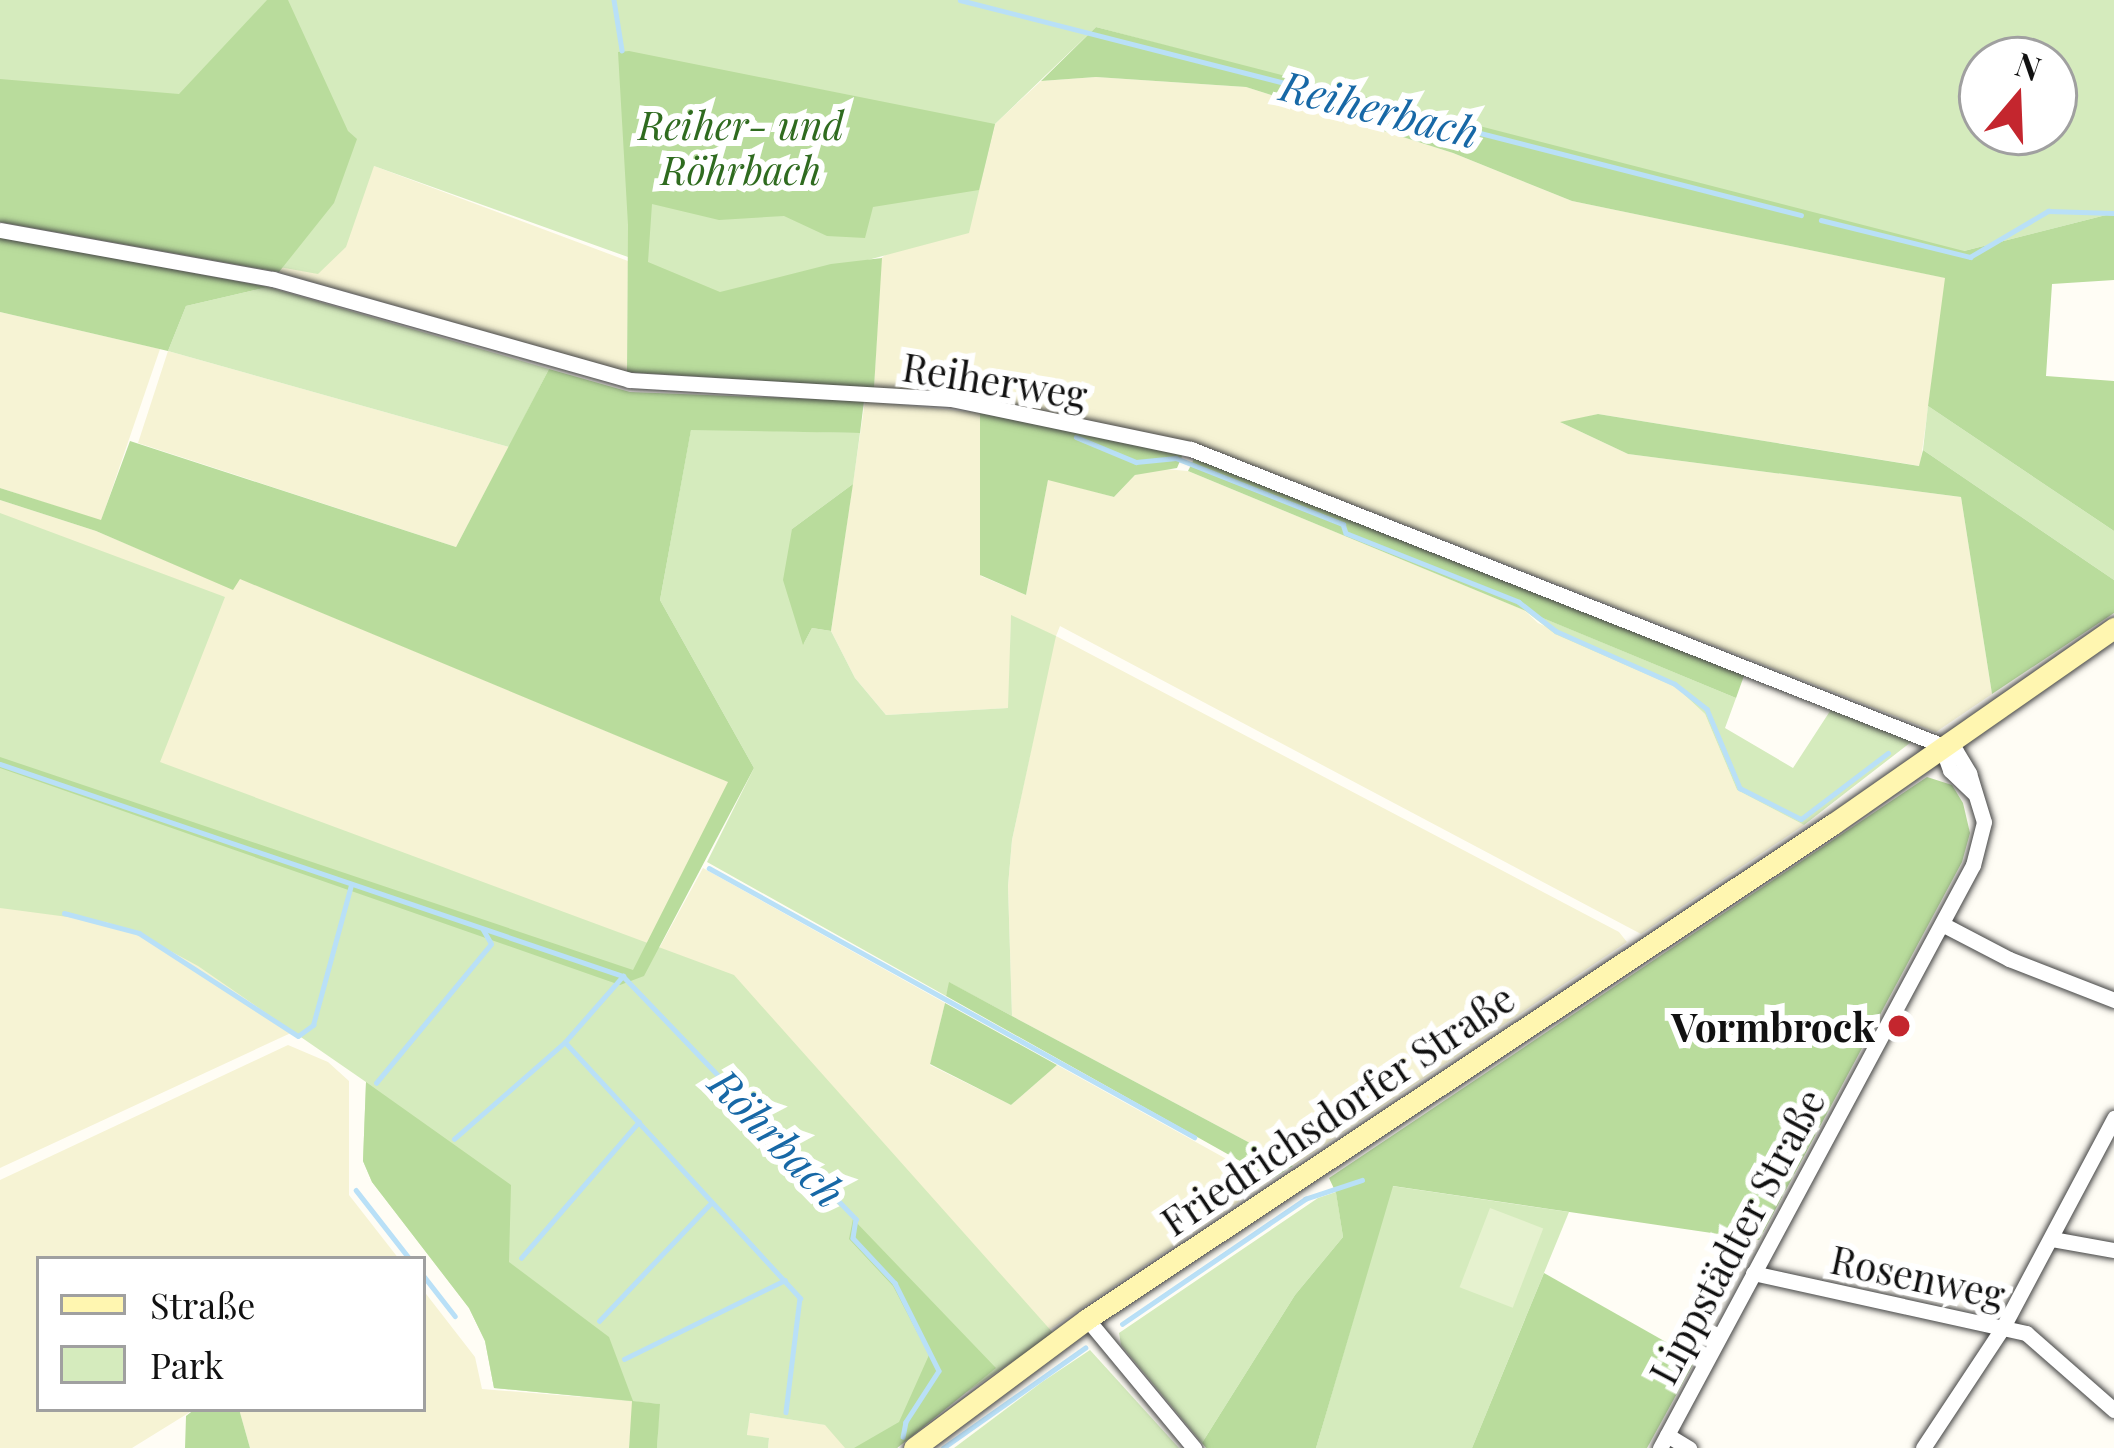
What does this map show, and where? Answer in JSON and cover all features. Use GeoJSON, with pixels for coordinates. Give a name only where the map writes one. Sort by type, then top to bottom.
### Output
{"type":"FeatureCollection","features":[{"type":"Feature","properties":{"kind":"main road","name":"Friedrichsdorfer Straße"},"geometry":{"type":"LineString","coordinates":[[914,1448],[1087,1319],[1913,770],[1941,745],[2114,628]]}},
{"type":"Feature","properties":{"kind":"street","name":"Reiherweg"},"geometry":{"type":"LineString","coordinates":[[0,230],[273,279],[629,380],[951,400],[1191,448],[1941,745]]}},
{"type":"Feature","properties":{"kind":"street","name":"Lippstädter Straße"},"geometry":{"type":"LineString","coordinates":[[1663,1442],[1942,924],[1982,839],[1976,796],[1950,770],[1941,745]]}},
{"type":"Feature","properties":{"kind":"street"},"geometry":{"type":"LineString","coordinates":[[1942,924],[2009,958],[2114,1000]]}},
{"type":"Feature","properties":{"kind":"street"},"geometry":{"type":"LineString","coordinates":[[1923,1448],[2003,1327],[2114,1118]]}},
{"type":"Feature","properties":{"kind":"street"},"geometry":{"type":"LineString","coordinates":[[2052,1240],[2114,1250]]}},
{"type":"Feature","properties":{"kind":"street","name":"Rosenweg"},"geometry":{"type":"LineString","coordinates":[[1753,1273],[1974,1325],[2003,1327],[2046,1347],[2114,1410]]}},
{"type":"Feature","properties":{"kind":"street"},"geometry":{"type":"LineString","coordinates":[[1087,1319],[1194,1448]]}},
{"type":"Feature","properties":{"kind":"street"},"geometry":{"type":"LineString","coordinates":[[1663,1442],[1689,1448]]}},
{"type":"Feature","properties":{"kind":"shaded area"},"geometry":{"type":"Polygon","coordinates":[[[1096,77],[1246,87],[1453,153],[1572,201],[1946,278],[1920,466],[1598,414],[1562,423],[1628,454],[1961,497],[1992,694],[1936,732],[1199,444],[948,391],[874,388],[881,258],[979,190],[995,124],[1041,81],[1096,77]]]}},
{"type":"Feature","properties":{"kind":"shaded area"},"geometry":{"type":"Polygon","coordinates":[[[350,157],[628,261],[627,372],[279,272],[334,203],[350,157]]]}},
{"type":"Feature","properties":{"kind":"shaded area"},"geometry":{"type":"Polygon","coordinates":[[[0,312],[160,349],[101,521],[0,488],[0,312]]]}},
{"type":"Feature","properties":{"kind":"shaded area"},"geometry":{"type":"Polygon","coordinates":[[[168,351],[509,447],[456,547],[138,443],[168,351]]]}},
{"type":"Feature","properties":{"kind":"shaded area"},"geometry":{"type":"Polygon","coordinates":[[[865,401],[980,413],[981,576],[1026,595],[1048,479],[1114,497],[1135,475],[1153,468],[1188,471],[1524,610],[1538,623],[1676,687],[1705,714],[1737,790],[1804,825],[1641,934],[1060,626],[1056,636],[1619,932],[1627,942],[1293,1166],[1012,1016],[1008,886],[1012,840],[1055,636],[1011,616],[1009,708],[886,715],[855,678],[831,631],[865,401]]]}},
{"type":"Feature","properties":{"kind":"shaded area"},"geometry":{"type":"Polygon","coordinates":[[[0,500],[96,531],[233,589],[239,578],[729,782],[633,971],[0,757],[0,500]]]}},
{"type":"Feature","properties":{"kind":"shaded area"},"geometry":{"type":"Polygon","coordinates":[[[0,768],[305,1039],[293,1032],[0,1168],[0,768]]]}},
{"type":"Feature","properties":{"kind":"shaded area"},"geometry":{"type":"Polygon","coordinates":[[[703,868],[945,1003],[930,1065],[1011,1105],[1057,1065],[1268,1182],[1005,1360],[644,976],[703,868]]]}},
{"type":"Feature","properties":{"kind":"shaded area"},"geometry":{"type":"Polygon","coordinates":[[[288,1045],[328,1062],[349,1081],[349,1195],[397,1256],[36,1256],[36,1412],[190,1412],[132,1448],[0,1448],[0,1180],[288,1045]]]}},
{"type":"Feature","properties":{"kind":"shaded area"},"geometry":{"type":"Polygon","coordinates":[[[426,1294],[475,1357],[482,1389],[633,1401],[629,1448],[250,1448],[240,1412],[426,1412],[426,1294]]]}},
{"type":"Feature","properties":{"kind":"shaded area"},"geometry":{"type":"Polygon","coordinates":[[[749,1413],[826,1425],[854,1448],[768,1448],[769,1438],[747,1436],[749,1413]]]}},
{"type":"Feature","properties":{"kind":"green space","name":"Reiher- und Röhrbach"},"geometry":{"type":"Polygon","coordinates":[[[0,0],[2114,0],[2114,213],[1948,255],[1096,27],[995,124],[969,233],[725,298],[628,257],[374,166],[346,247],[318,274],[0,217],[0,0]]]}},
{"type":"Feature","properties":{"kind":"green space"},"geometry":{"type":"Polygon","coordinates":[[[267,0],[288,0],[348,131],[357,139],[334,203],[279,272],[0,222],[0,79],[179,94],[267,0]]]}},
{"type":"Feature","properties":{"kind":"green space"},"geometry":{"type":"Polygon","coordinates":[[[1096,27],[1964,251],[2114,213],[2114,280],[2052,284],[2046,376],[2114,381],[2114,531],[1928,406],[1945,278],[1572,201],[1453,153],[1246,87],[1096,77],[1041,81],[1096,27]]]}},
{"type":"Feature","properties":{"kind":"green space"},"geometry":{"type":"Polygon","coordinates":[[[618,52],[995,124],[979,190],[873,207],[865,238],[827,236],[784,216],[719,220],[652,204],[648,262],[720,292],[831,264],[882,258],[874,388],[627,372],[628,225],[618,52]]]}},
{"type":"Feature","properties":{"kind":"green space"},"geometry":{"type":"Polygon","coordinates":[[[0,237],[268,287],[186,306],[168,351],[0,312],[0,237]]]}},
{"type":"Feature","properties":{"kind":"green space"},"geometry":{"type":"Polygon","coordinates":[[[268,287],[549,369],[509,447],[168,351],[186,306],[268,287]]]}},
{"type":"Feature","properties":{"kind":"green space"},"geometry":{"type":"Polygon","coordinates":[[[549,369],[630,392],[864,401],[860,433],[691,430],[660,600],[754,768],[644,976],[620,985],[0,768],[0,757],[633,970],[728,782],[240,579],[233,590],[96,531],[0,500],[0,488],[101,520],[130,441],[456,547],[549,369]]]}},
{"type":"Feature","properties":{"kind":"green space"},"geometry":{"type":"Polygon","coordinates":[[[1928,406],[2114,531],[2114,580],[1923,450],[1928,406]]]}},
{"type":"Feature","properties":{"kind":"green space"},"geometry":{"type":"Polygon","coordinates":[[[980,413],[1183,454],[1177,468],[1135,475],[1114,497],[1048,480],[1026,595],[980,575],[980,413]]]}},
{"type":"Feature","properties":{"kind":"green space"},"geometry":{"type":"Polygon","coordinates":[[[1598,414],[1919,466],[1923,450],[2114,580],[2114,613],[1992,694],[1961,497],[1628,454],[1560,422],[1598,414]]]}},
{"type":"Feature","properties":{"kind":"green space"},"geometry":{"type":"Polygon","coordinates":[[[691,429],[860,433],[853,484],[792,529],[804,643],[812,628],[831,631],[855,678],[886,715],[1008,708],[1011,615],[1056,636],[1012,840],[1008,886],[1012,1016],[950,983],[946,996],[707,862],[754,768],[660,600],[691,429]]]}},
{"type":"Feature","properties":{"kind":"green space"},"geometry":{"type":"Polygon","coordinates":[[[1195,457],[1745,673],[1736,698],[1188,471],[1195,457]]]}},
{"type":"Feature","properties":{"kind":"green space"},"geometry":{"type":"Polygon","coordinates":[[[853,484],[831,631],[812,628],[803,645],[783,580],[792,529],[853,484]]]}},
{"type":"Feature","properties":{"kind":"green space"},"geometry":{"type":"Polygon","coordinates":[[[0,513],[225,597],[160,762],[734,975],[1054,1334],[967,1392],[897,1448],[845,1448],[825,1425],[750,1413],[747,1435],[769,1438],[768,1448],[657,1448],[659,1404],[494,1388],[485,1341],[469,1308],[372,1182],[363,1161],[366,1082],[198,966],[139,934],[106,922],[0,908],[0,513]]]}},
{"type":"Feature","properties":{"kind":"green space"},"geometry":{"type":"Polygon","coordinates":[[[1524,610],[1736,698],[1725,728],[1793,768],[1832,708],[1915,739],[1804,825],[1737,790],[1705,714],[1676,687],[1555,634],[1524,610]]]}},
{"type":"Feature","properties":{"kind":"green space"},"geometry":{"type":"Polygon","coordinates":[[[1927,777],[1952,785],[1963,803],[1970,833],[1962,862],[1759,1240],[1393,1186],[1316,1448],[1206,1448],[1202,1443],[1295,1295],[1343,1237],[1329,1178],[1927,777]]]}},
{"type":"Feature","properties":{"kind":"green space"},"geometry":{"type":"Polygon","coordinates":[[[949,982],[1293,1166],[1272,1179],[946,996],[949,982]]]}},
{"type":"Feature","properties":{"kind":"green space"},"geometry":{"type":"Polygon","coordinates":[[[945,1003],[1057,1065],[1011,1105],[930,1064],[945,1003]]]}},
{"type":"Feature","properties":{"kind":"green space"},"geometry":{"type":"Polygon","coordinates":[[[366,1082],[511,1185],[509,1262],[609,1337],[633,1401],[660,1404],[657,1448],[629,1448],[632,1401],[494,1388],[485,1341],[469,1308],[372,1182],[363,1161],[366,1082]]]}},
{"type":"Feature","properties":{"kind":"green space"},"geometry":{"type":"Polygon","coordinates":[[[1392,1186],[1569,1212],[1472,1448],[1316,1448],[1392,1186]]]}},
{"type":"Feature","properties":{"kind":"green space"},"geometry":{"type":"Polygon","coordinates":[[[1336,1192],[1343,1237],[1295,1295],[1202,1443],[1121,1345],[1119,1333],[1318,1198],[1336,1192]]]}},
{"type":"Feature","properties":{"kind":"green space"},"geometry":{"type":"Polygon","coordinates":[[[1490,1208],[1543,1228],[1513,1308],[1460,1287],[1490,1208]]]}},
{"type":"Feature","properties":{"kind":"green space"},"geometry":{"type":"Polygon","coordinates":[[[853,1219],[996,1368],[897,1448],[854,1448],[899,1422],[929,1355],[893,1286],[849,1239],[853,1219]]]}},
{"type":"Feature","properties":{"kind":"green space"},"geometry":{"type":"Polygon","coordinates":[[[1544,1273],[1696,1359],[1647,1448],[1472,1448],[1544,1273]]]}},
{"type":"Feature","properties":{"kind":"green space"},"geometry":{"type":"Polygon","coordinates":[[[1090,1350],[1179,1448],[954,1448],[1042,1382],[1090,1350]]]}},
{"type":"Feature","properties":{"kind":"green space"},"geometry":{"type":"Polygon","coordinates":[[[191,1412],[240,1412],[250,1448],[185,1448],[186,1416],[191,1412]]]}},
{"type":"Feature","properties":{"kind":"waterway"},"geometry":{"type":"LineString","coordinates":[[614,0],[622,50]]}},
{"type":"Feature","properties":{"kind":"waterway","name":"Reiherbach"},"geometry":{"type":"LineString","coordinates":[[960,0],[1801,215]]}},
{"type":"Feature","properties":{"kind":"waterway","name":"Reiherbach"},"geometry":{"type":"LineString","coordinates":[[1821,220],[1970,257],[2048,211],[2114,213]]}},
{"type":"Feature","properties":{"kind":"waterway"},"geometry":{"type":"LineString","coordinates":[[1076,437],[1136,462],[1176,458],[1343,524],[1346,533],[1519,602],[1556,631],[1675,684],[1707,709],[1740,788],[1801,819],[1888,753]]}},
{"type":"Feature","properties":{"kind":"waterway"},"geometry":{"type":"LineString","coordinates":[[0,764],[623,976],[856,1219],[853,1238],[895,1283],[939,1371],[906,1422],[903,1437]]}},
{"type":"Feature","properties":{"kind":"waterway"},"geometry":{"type":"LineString","coordinates":[[709,868],[1194,1137]]}},
{"type":"Feature","properties":{"kind":"waterway"},"geometry":{"type":"LineString","coordinates":[[64,913],[139,933],[298,1036],[313,1025],[351,885]]}},
{"type":"Feature","properties":{"kind":"waterway"},"geometry":{"type":"LineString","coordinates":[[376,1083],[491,944],[483,930]]}},
{"type":"Feature","properties":{"kind":"waterway"},"geometry":{"type":"LineString","coordinates":[[454,1139],[565,1042],[623,976]]}},
{"type":"Feature","properties":{"kind":"waterway"},"geometry":{"type":"LineString","coordinates":[[565,1042],[800,1298],[786,1412]]}},
{"type":"Feature","properties":{"kind":"waterway"},"geometry":{"type":"LineString","coordinates":[[521,1258],[639,1122]]}},
{"type":"Feature","properties":{"kind":"waterway","name":"Röhrbach"},"geometry":{"type":"LineString","coordinates":[[1122,1324],[1305,1199],[1362,1180]]}},
{"type":"Feature","properties":{"kind":"waterway"},"geometry":{"type":"LineString","coordinates":[[356,1190],[408,1256]]}},
{"type":"Feature","properties":{"kind":"waterway"},"geometry":{"type":"LineString","coordinates":[[599,1321],[711,1203]]}},
{"type":"Feature","properties":{"kind":"waterway"},"geometry":{"type":"LineString","coordinates":[[426,1279],[455,1316]]}},
{"type":"Feature","properties":{"kind":"waterway"},"geometry":{"type":"LineString","coordinates":[[624,1359],[785,1280]]}},
{"type":"Feature","properties":{"kind":"waterway","name":"Röhrbach"},"geometry":{"type":"LineString","coordinates":[[943,1448],[1085,1348]]}},
{"type":"Feature","properties":{"kind":"place","name":"Vormbrock"},"geometry":{"type":"Point","coordinates":[1899,1026]}}]}
